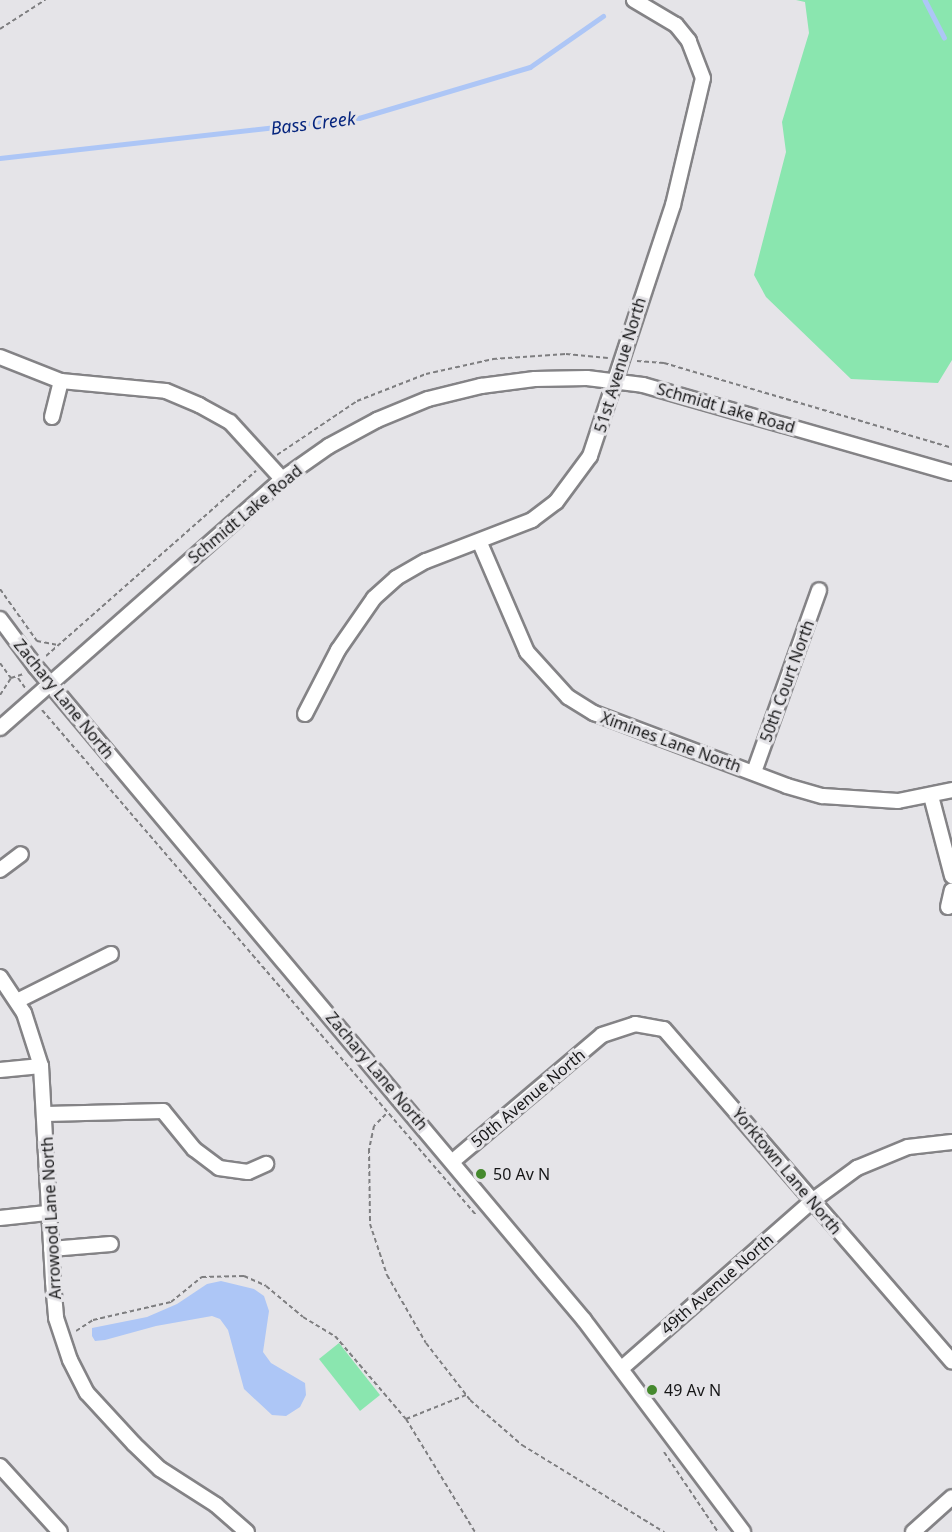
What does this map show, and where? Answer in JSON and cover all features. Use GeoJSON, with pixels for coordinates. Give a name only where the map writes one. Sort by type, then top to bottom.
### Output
{"type":"FeatureCollection","features":[{"type":"Feature","properties":{"kind":"street","name":"51st Avenue North"},"geometry":{"type":"LineString","coordinates":[[305,714],[338,650],[374,598],[426,561],[453,548],[480,543],[532,520],[562,495],[590,456],[617,382],[633,320],[684,166],[703,78],[699,60],[676,25],[634,0]]}},
{"type":"Feature","properties":{"kind":"street"},"geometry":{"type":"LineString","coordinates":[[0,357],[61,381],[166,392],[230,422],[282,479]]}},
{"type":"Feature","properties":{"kind":"street","name":"Schmidt Lake Road"},"geometry":{"type":"LineString","coordinates":[[0,728],[51,686],[282,479],[358,430],[428,399],[481,386],[535,379],[617,382],[695,397],[952,473]]}},
{"type":"Feature","properties":{"kind":"street"},"geometry":{"type":"LineString","coordinates":[[52,417],[61,381]]}},
{"type":"Feature","properties":{"kind":"street","name":"Ximines Lane North"},"geometry":{"type":"LineString","coordinates":[[480,543],[527,652],[568,697],[621,726],[823,796],[898,801],[952,790]]}},
{"type":"Feature","properties":{"kind":"street","name":"50th Court North"},"geometry":{"type":"LineString","coordinates":[[754,772],[819,590]]}},
{"type":"Feature","properties":{"kind":"street","name":"Zachary Lane North"},"geometry":{"type":"LineString","coordinates":[[0,619],[51,686],[453,1161],[622,1368],[743,1532]]}},
{"type":"Feature","properties":{"kind":"street"},"geometry":{"type":"LineString","coordinates":[[931,796],[952,876]]}},
{"type":"Feature","properties":{"kind":"street"},"geometry":{"type":"LineString","coordinates":[[0,870],[21,854]]}},
{"type":"Feature","properties":{"kind":"street"},"geometry":{"type":"LineString","coordinates":[[948,907],[952,890]]}},
{"type":"Feature","properties":{"kind":"street"},"geometry":{"type":"LineString","coordinates":[[17,1001],[111,954]]}},
{"type":"Feature","properties":{"kind":"street","name":"Arrowood Lane North"},"geometry":{"type":"LineString","coordinates":[[0,977],[17,1001],[41,1066],[46,1114],[47,1213],[61,1335],[87,1393],[109,1419],[160,1469],[216,1505],[247,1532]]}},
{"type":"Feature","properties":{"kind":"street","name":"Yorktown Lane North"},"geometry":{"type":"LineString","coordinates":[[603,1035],[635,1024],[672,1034],[812,1201],[952,1362]]}},
{"type":"Feature","properties":{"kind":"street","name":"50th Avenue North"},"geometry":{"type":"LineString","coordinates":[[453,1161],[603,1035]]}},
{"type":"Feature","properties":{"kind":"street"},"geometry":{"type":"LineString","coordinates":[[0,1070],[41,1066]]}},
{"type":"Feature","properties":{"kind":"street"},"geometry":{"type":"LineString","coordinates":[[46,1114],[163,1111],[194,1149],[219,1168],[248,1172],[266,1164]]}},
{"type":"Feature","properties":{"kind":"street","name":"49th Avenue North"},"geometry":{"type":"LineString","coordinates":[[622,1368],[812,1201],[881,1155],[908,1146],[952,1142]]}},
{"type":"Feature","properties":{"kind":"street"},"geometry":{"type":"LineString","coordinates":[[0,1218],[47,1213]]}},
{"type":"Feature","properties":{"kind":"street"},"geometry":{"type":"LineString","coordinates":[[51,1249],[111,1244]]}},
{"type":"Feature","properties":{"kind":"street"},"geometry":{"type":"LineString","coordinates":[[0,1466],[60,1532]]}},
{"type":"Feature","properties":{"kind":"street"},"geometry":{"type":"LineString","coordinates":[[913,1532],[952,1497]]}},
{"type":"Feature","properties":{"kind":"path"},"geometry":{"type":"LineString","coordinates":[[0,29],[45,0]]}},
{"type":"Feature","properties":{"kind":"path"},"geometry":{"type":"LineString","coordinates":[[11,678],[18,678],[35,666],[267,462],[357,401],[426,374],[493,359],[566,354],[664,363],[952,448]]}},
{"type":"Feature","properties":{"kind":"path"},"geometry":{"type":"LineString","coordinates":[[0,589],[37,641],[57,645]]}},
{"type":"Feature","properties":{"kind":"path"},"geometry":{"type":"LineString","coordinates":[[0,663],[11,678]]}},
{"type":"Feature","properties":{"kind":"path"},"geometry":{"type":"LineString","coordinates":[[0,695],[11,678]]}},
{"type":"Feature","properties":{"kind":"path"},"geometry":{"type":"LineString","coordinates":[[18,678],[34,700],[386,1114],[477,1216]]}},
{"type":"Feature","properties":{"kind":"path"},"geometry":{"type":"LineString","coordinates":[[386,1114],[374,1126],[369,1149],[370,1224],[387,1275],[426,1344],[466,1395],[522,1445],[664,1532]]}},
{"type":"Feature","properties":{"kind":"path"},"geometry":{"type":"LineString","coordinates":[[61,1335],[93,1320],[171,1302],[202,1277],[244,1276],[261,1282],[303,1317],[335,1336],[406,1419],[475,1532]]}},
{"type":"Feature","properties":{"kind":"path"},"geometry":{"type":"LineString","coordinates":[[406,1419],[466,1395]]}},
{"type":"Feature","properties":{"kind":"path"},"geometry":{"type":"LineString","coordinates":[[659,1443],[718,1532]]}},
{"type":"Feature","properties":{"kind":"green space"},"geometry":{"type":"Polygon","coordinates":[[[796,0],[952,0],[952,360],[938,383],[851,379],[766,297],[754,275],[786,152],[782,122],[809,33],[805,2],[796,0]]]}},
{"type":"Feature","properties":{"kind":"green space"},"geometry":{"type":"Polygon","coordinates":[[[339,1343],[380,1395],[360,1411],[319,1359],[339,1343]]]}},
{"type":"Feature","properties":{"kind":"water"},"geometry":{"type":"Polygon","coordinates":[[[221,1281],[254,1289],[264,1296],[269,1311],[263,1352],[271,1363],[305,1383],[306,1395],[300,1407],[286,1416],[272,1415],[244,1389],[228,1330],[220,1319],[212,1316],[156,1326],[105,1340],[95,1341],[92,1336],[92,1328],[147,1317],[177,1304],[207,1284],[221,1281]]]}},
{"type":"Feature","properties":{"kind":"waterway","name":"Bass Creek"},"geometry":{"type":"LineString","coordinates":[[925,0],[944,37]]}},
{"type":"Feature","properties":{"kind":"waterway","name":"Bass Creek"},"geometry":{"type":"LineString","coordinates":[[0,158],[359,118],[530,67],[603,16]]}},
{"type":"Feature","properties":{"kind":"place","name":"50 Av N"},"geometry":{"type":"Point","coordinates":[481,1174]}},
{"type":"Feature","properties":{"kind":"place","name":"49 Av N"},"geometry":{"type":"Point","coordinates":[652,1390]}}]}
